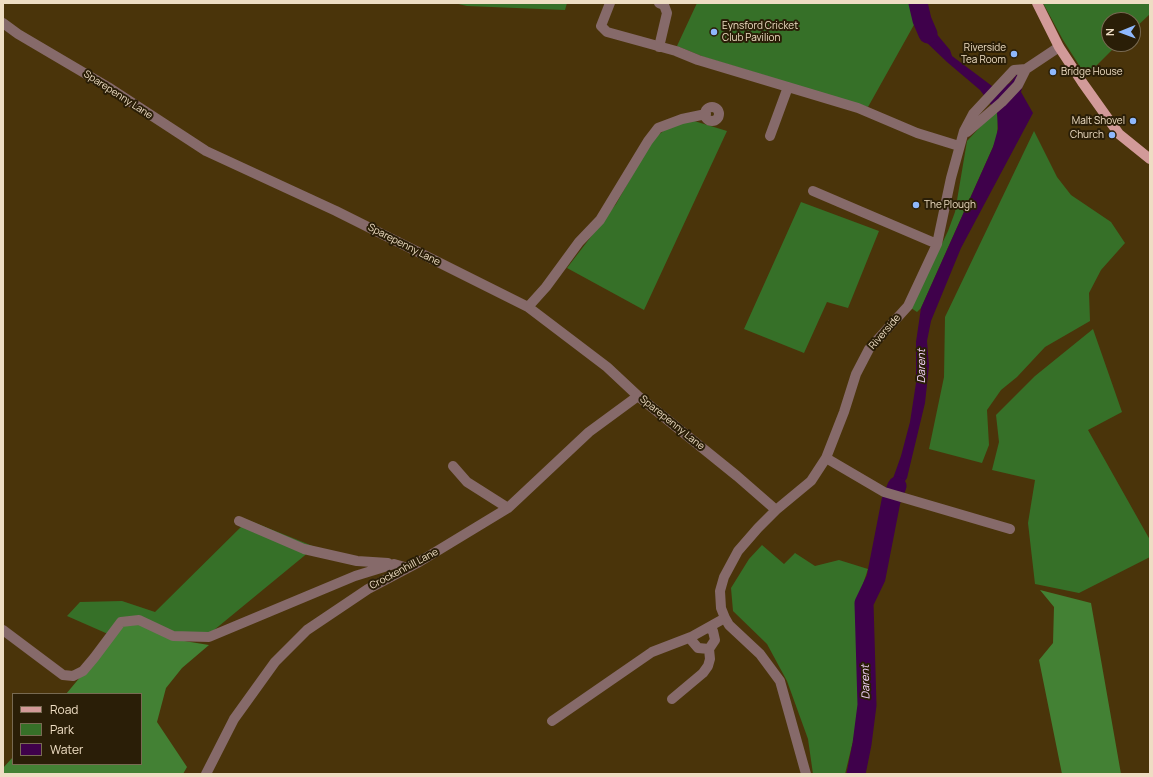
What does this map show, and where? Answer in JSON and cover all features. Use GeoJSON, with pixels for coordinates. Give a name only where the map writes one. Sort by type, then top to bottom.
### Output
{"type":"FeatureCollection","features":[{"type":"Feature","properties":{"kind":"main road"},"geometry":{"type":"LineString","coordinates":[[1037,3],[1072,69],[1119,134],[1150,159]]}},
{"type":"Feature","properties":{"kind":"street"},"geometry":{"type":"LineString","coordinates":[[610,3],[601,26],[607,32],[659,46],[858,108],[917,133],[959,146]]}},
{"type":"Feature","properties":{"kind":"street"},"geometry":{"type":"LineString","coordinates":[[659,3],[664,5],[667,13],[659,46]]}},
{"type":"Feature","properties":{"kind":"street","name":"Sparepenny Lane"},"geometry":{"type":"LineString","coordinates":[[3,23],[18,34],[108,87],[206,151],[336,211],[528,307],[607,367],[638,396],[776,510]]}},
{"type":"Feature","properties":{"kind":"street","name":"Riverside"},"geometry":{"type":"LineString","coordinates":[[725,618],[721,608],[720,591],[727,568],[738,551],[776,510],[811,481],[826,458],[859,368],[869,348],[908,306],[937,244],[959,146],[962,136],[973,114],[1014,70],[1026,69],[1059,47]]}},
{"type":"Feature","properties":{"kind":"street","name":"Riverside"},"geometry":{"type":"LineString","coordinates":[[962,136],[1002,102],[1018,85],[1026,69]]}},
{"type":"Feature","properties":{"kind":"street"},"geometry":{"type":"LineString","coordinates":[[770,136],[788,87]]}},
{"type":"Feature","properties":{"kind":"street"},"geometry":{"type":"LineString","coordinates":[[528,307],[546,287],[579,242],[600,220],[648,141],[658,128],[682,119],[706,114]]}},
{"type":"Feature","properties":{"kind":"street"},"geometry":{"type":"LineString","coordinates":[[813,191],[937,244]]}},
{"type":"Feature","properties":{"kind":"street","name":"Crockenhill Lane"},"geometry":{"type":"LineString","coordinates":[[206,774],[234,719],[275,662],[315,623],[368,588],[408,568],[508,508],[589,432],[638,396]]}},
{"type":"Feature","properties":{"kind":"street"},"geometry":{"type":"LineString","coordinates":[[826,458],[884,492],[1010,529]]}},
{"type":"Feature","properties":{"kind":"street"},"geometry":{"type":"LineString","coordinates":[[453,466],[467,482],[508,508]]}},
{"type":"Feature","properties":{"kind":"street"},"geometry":{"type":"LineString","coordinates":[[239,522],[304,549],[357,561],[394,564],[408,568]]}},
{"type":"Feature","properties":{"kind":"street"},"geometry":{"type":"LineString","coordinates":[[3,630],[58,672],[63,675],[73,676],[83,671],[121,622],[139,620],[173,636],[209,637],[349,579],[394,564]]}},
{"type":"Feature","properties":{"kind":"street"},"geometry":{"type":"LineString","coordinates":[[552,721],[652,652],[691,637],[725,618],[729,625],[760,654],[780,681],[806,774]]}},
{"type":"Feature","properties":{"kind":"street"},"geometry":{"type":"LineString","coordinates":[[672,699],[708,666],[710,659],[709,649],[715,640],[713,631],[709,628]]}},
{"type":"Feature","properties":{"kind":"street"},"geometry":{"type":"LineString","coordinates":[[691,637],[692,641],[698,648],[709,649]]}},
{"type":"Feature","properties":{"kind":"green space"},"geometry":{"type":"Polygon","coordinates":[[[454,3],[567,3],[565,10],[467,6],[454,3]]]}},
{"type":"Feature","properties":{"kind":"green space"},"geometry":{"type":"Polygon","coordinates":[[[697,3],[914,3],[915,23],[868,107],[704,57],[677,46],[697,3]]]}},
{"type":"Feature","properties":{"kind":"green space"},"geometry":{"type":"Polygon","coordinates":[[[1043,3],[1150,3],[1150,14],[1141,22],[1141,12],[1101,12],[1101,52],[1110,52],[1086,76],[1063,40],[1043,3]]]}},
{"type":"Feature","properties":{"kind":"green space"},"geometry":{"type":"Polygon","coordinates":[[[996,110],[998,117],[997,138],[921,308],[917,312],[911,308],[948,231],[955,212],[967,141],[996,110]]]}},
{"type":"Feature","properties":{"kind":"green space"},"geometry":{"type":"Polygon","coordinates":[[[691,120],[727,131],[644,310],[567,268],[616,204],[652,140],[671,125],[691,120]]]}},
{"type":"Feature","properties":{"kind":"green space"},"geometry":{"type":"Polygon","coordinates":[[[1034,131],[1057,177],[1071,195],[1111,222],[1125,243],[1101,270],[1089,293],[1090,321],[1045,347],[1017,377],[1001,390],[987,410],[989,445],[982,463],[929,449],[944,377],[945,317],[1034,131]]]}},
{"type":"Feature","properties":{"kind":"green space"},"geometry":{"type":"Polygon","coordinates":[[[801,202],[879,231],[848,308],[827,302],[804,353],[744,329],[801,202]]]}},
{"type":"Feature","properties":{"kind":"green space"},"geometry":{"type":"Polygon","coordinates":[[[1093,329],[1122,412],[1088,430],[1150,540],[1150,557],[1079,593],[1035,584],[1028,523],[1035,480],[992,470],[999,442],[996,415],[1035,376],[1093,329]]]}},
{"type":"Feature","properties":{"kind":"green space"},"geometry":{"type":"Polygon","coordinates":[[[248,520],[315,547],[208,635],[108,634],[67,616],[80,602],[122,601],[155,612],[248,520]]]}},
{"type":"Feature","properties":{"kind":"green space"},"geometry":{"type":"Polygon","coordinates":[[[762,545],[784,564],[795,553],[815,566],[839,560],[868,569],[856,605],[862,704],[845,774],[813,774],[808,739],[787,681],[767,644],[733,611],[731,588],[749,559],[762,545]]]}},
{"type":"Feature","properties":{"kind":"green space"},"geometry":{"type":"Polygon","coordinates":[[[1040,590],[1091,603],[1121,774],[1062,774],[1039,660],[1053,643],[1054,607],[1040,590]]]}},
{"type":"Feature","properties":{"kind":"green space"},"geometry":{"type":"Polygon","coordinates":[[[138,622],[172,639],[209,645],[182,668],[166,688],[157,722],[187,767],[183,774],[3,774],[3,768],[12,758],[12,765],[142,765],[142,693],[67,693],[122,625],[138,622]]]}},
{"type":"Feature","properties":{"kind":"water"},"geometry":{"type":"Polygon","coordinates":[[[926,8],[930,26],[950,50],[952,56],[996,89],[1010,83],[1017,74],[1024,82],[1021,92],[1033,113],[961,248],[931,321],[927,341],[929,366],[925,403],[907,478],[898,492],[895,513],[886,509],[886,498],[901,456],[910,422],[916,383],[916,342],[921,308],[993,147],[998,129],[997,113],[980,90],[924,40],[912,10],[926,8]]]}},
{"type":"Feature","properties":{"kind":"waterway","name":"Darent"},"geometry":{"type":"LineString","coordinates":[[918,3],[922,20],[928,34]]}},
{"type":"Feature","properties":{"kind":"waterway","name":"Darent"},"geometry":{"type":"LineString","coordinates":[[856,774],[862,744],[867,705],[864,603],[876,578],[891,501],[897,486]]}},
{"type":"Feature","properties":{"kind":"place","name":"Eynsford Cricket Club Pavilion"},"geometry":{"type":"Point","coordinates":[714,32]}},
{"type":"Feature","properties":{"kind":"place","name":"Riverside Tea Room"},"geometry":{"type":"Point","coordinates":[1014,54]}},
{"type":"Feature","properties":{"kind":"place","name":"Bridge House"},"geometry":{"type":"Point","coordinates":[1053,72]}},
{"type":"Feature","properties":{"kind":"place","name":"Malt Shovel"},"geometry":{"type":"Point","coordinates":[1133,121]}},
{"type":"Feature","properties":{"kind":"place","name":"Church"},"geometry":{"type":"Point","coordinates":[1112,135]}},
{"type":"Feature","properties":{"kind":"place","name":"The Plough"},"geometry":{"type":"Point","coordinates":[916,205]}}]}
